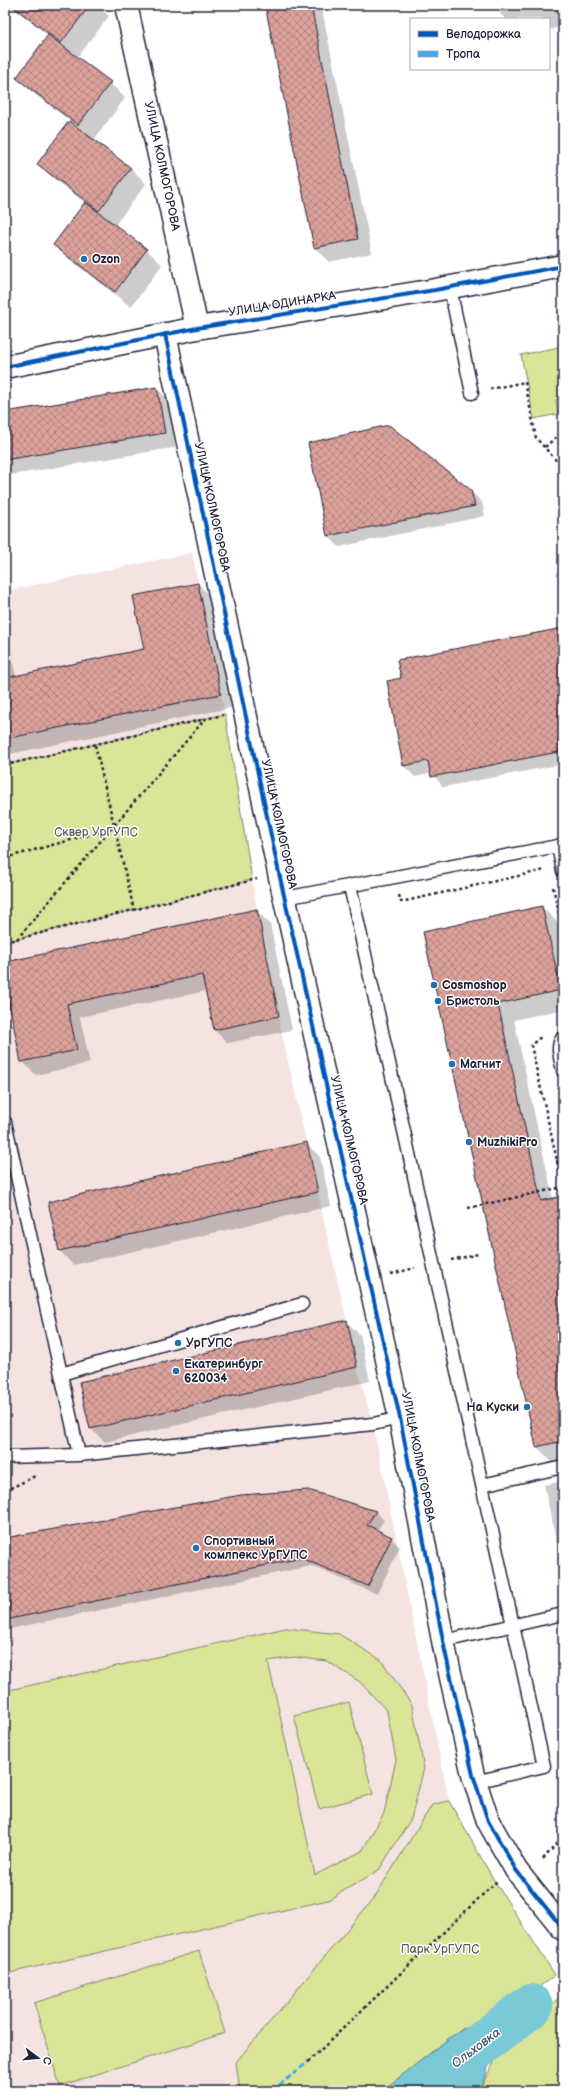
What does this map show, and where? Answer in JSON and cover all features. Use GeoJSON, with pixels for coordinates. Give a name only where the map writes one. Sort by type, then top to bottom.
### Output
{"type":"FeatureCollection","features":[{"type":"Feature","properties":{"kind":"street","name":"УЛИЦА КОЛМОГОРОВА"},"geometry":{"type":"LineString","coordinates":[[126,5],[197,328]]}},
{"type":"Feature","properties":{"kind":"street","name":"УЛИЦА ОДИНАРКА"},"geometry":{"type":"LineString","coordinates":[[5,367],[197,328],[450,288],[563,266]]}},
{"type":"Feature","properties":{"kind":"street","name":"УЛИЦА КОЛМОГОРОВА"},"geometry":{"type":"LineString","coordinates":[[165,334],[279,873],[400,1418],[444,1641],[475,1782],[488,1821],[516,1870],[563,1929]]}},
{"type":"Feature","properties":{"kind":"lane"},"geometry":{"type":"LineString","coordinates":[[450,288],[472,393]]}},
{"type":"Feature","properties":{"kind":"lane"},"geometry":{"type":"LineString","coordinates":[[285,898],[560,845],[563,868]]}},
{"type":"Feature","properties":{"kind":"lane"},"geometry":{"type":"LineString","coordinates":[[350,886],[544,1766],[475,1782]]}},
{"type":"Feature","properties":{"kind":"lane"},"geometry":{"type":"LineString","coordinates":[[563,1037],[560,1040],[558,1051],[563,1071]]}},
{"type":"Feature","properties":{"kind":"lane"},"geometry":{"type":"LineString","coordinates":[[5,1122],[79,1455]]}},
{"type":"Feature","properties":{"kind":"lane"},"geometry":{"type":"LineString","coordinates":[[62,1374],[302,1304]]}},
{"type":"Feature","properties":{"kind":"lane"},"geometry":{"type":"LineString","coordinates":[[5,1457],[79,1455],[373,1424],[400,1418]]}},
{"type":"Feature","properties":{"kind":"lane"},"geometry":{"type":"LineString","coordinates":[[482,1485],[563,1467]]}},
{"type":"Feature","properties":{"kind":"lane"},"geometry":{"type":"LineString","coordinates":[[444,1641],[563,1614]]}},
{"type":"Feature","properties":{"kind":"path"},"geometry":{"type":"LineString","coordinates":[[472,393],[525,382],[536,438],[563,468]]}},
{"type":"Feature","properties":{"kind":"path"},"geometry":{"type":"LineString","coordinates":[[545,447],[563,431]]}},
{"type":"Feature","properties":{"kind":"path"},"geometry":{"type":"LineString","coordinates":[[548,451],[563,439]]}},
{"type":"Feature","properties":{"kind":"path"},"geometry":{"type":"LineString","coordinates":[[548,451],[547,453],[550,462],[559,471]]}},
{"type":"Feature","properties":{"kind":"path"},"geometry":{"type":"LineString","coordinates":[[5,765],[244,709]]}},
{"type":"Feature","properties":{"kind":"path"},"geometry":{"type":"LineString","coordinates":[[18,939],[115,828],[205,719]]}},
{"type":"Feature","properties":{"kind":"path"},"geometry":{"type":"LineString","coordinates":[[95,744],[134,910]]}},
{"type":"Feature","properties":{"kind":"path"},"geometry":{"type":"LineString","coordinates":[[5,858],[115,828]]}},
{"type":"Feature","properties":{"kind":"path"},"geometry":{"type":"LineString","coordinates":[[416,899],[549,869],[563,868]]}},
{"type":"Feature","properties":{"kind":"path"},"geometry":{"type":"LineString","coordinates":[[549,869],[563,930]]}},
{"type":"Feature","properties":{"kind":"path"},"geometry":{"type":"LineString","coordinates":[[5,942],[279,873]]}},
{"type":"Feature","properties":{"kind":"path"},"geometry":{"type":"LineString","coordinates":[[468,1208],[562,1187],[531,1045],[547,1031]]}},
{"type":"Feature","properties":{"kind":"path"},"geometry":{"type":"LineString","coordinates":[[556,1161],[563,1163]]}},
{"type":"Feature","properties":{"kind":"path"},"geometry":{"type":"LineString","coordinates":[[543,1859],[563,1837]]}},
{"type":"Feature","properties":{"kind":"path"},"geometry":{"type":"LineString","coordinates":[[308,2062],[495,1882],[501,1879]]}},
{"type":"Feature","properties":{"kind":"shaded area","name":"УрГУПС"},"geometry":{"type":"Polygon","coordinates":[[[192,553],[225,714],[257,909],[281,1030],[357,1367],[373,1424],[449,1801],[432,1806],[374,1898],[236,2062],[240,2091],[5,2091],[5,591],[192,553]]]}},
{"type":"Feature","properties":{"kind":"green space"},"geometry":{"type":"Polygon","coordinates":[[[563,346],[563,398],[556,400],[558,414],[534,419],[521,355],[563,346]]]}},
{"type":"Feature","properties":{"kind":"green space","name":"Сквер УрГУПС"},"geometry":{"type":"Polygon","coordinates":[[[225,714],[252,880],[5,942],[5,765],[225,714]]]}},
{"type":"Feature","properties":{"kind":"green space"},"geometry":{"type":"Polygon","coordinates":[[[286,1628],[339,1634],[381,1660],[412,1705],[424,1768],[411,1819],[379,1870],[328,1900],[5,1974],[5,1691],[286,1628]],[[293,1657],[268,1661],[315,1875],[362,1851],[384,1813],[396,1760],[387,1711],[360,1682],[327,1661],[293,1657]]]}},
{"type":"Feature","properties":{"kind":"green space"},"geometry":{"type":"Polygon","coordinates":[[[349,1702],[373,1794],[319,1809],[294,1716],[349,1702]]]}},
{"type":"Feature","properties":{"kind":"green space","name":"Парк УрГУПС"},"geometry":{"type":"Polygon","coordinates":[[[449,1801],[495,1882],[555,1975],[495,2021],[461,2029],[382,2091],[240,2091],[236,2062],[374,1898],[432,1805],[449,1801]]]}},
{"type":"Feature","properties":{"kind":"green space"},"geometry":{"type":"Polygon","coordinates":[[[199,1951],[225,2033],[60,2086],[34,2003],[199,1951]]]}},
{"type":"Feature","properties":{"kind":"green space"},"geometry":{"type":"Polygon","coordinates":[[[563,1995],[563,2091],[479,2091],[506,2039],[563,1995]]]}},
{"type":"Feature","properties":{"kind":"water"},"geometry":{"type":"Polygon","coordinates":[[[461,2029],[498,2030],[486,2074],[479,2091],[382,2091],[461,2029]]]}},
{"type":"Feature","properties":{"kind":"building"},"geometry":{"type":"Polygon","coordinates":[[[11,5],[90,5],[61,43],[11,5]]]}},
{"type":"Feature","properties":{"kind":"building"},"geometry":{"type":"Polygon","coordinates":[[[265,5],[311,5],[358,239],[314,248],[265,5]]]}},
{"type":"Feature","properties":{"kind":"building"},"geometry":{"type":"Polygon","coordinates":[[[48,35],[111,82],[78,125],[16,78],[48,35]]]}},
{"type":"Feature","properties":{"kind":"building"},"geometry":{"type":"Polygon","coordinates":[[[69,121],[131,168],[99,211],[37,164],[69,121]]]}},
{"type":"Feature","properties":{"kind":"building"},"geometry":{"type":"Polygon","coordinates":[[[85,202],[147,249],[115,292],[53,245],[85,202]]]}},
{"type":"Feature","properties":{"kind":"building"},"geometry":{"type":"Polygon","coordinates":[[[157,387],[165,433],[5,460],[5,412],[157,387]]]}},
{"type":"Feature","properties":{"kind":"building"},"geometry":{"type":"Polygon","coordinates":[[[389,425],[471,490],[475,506],[327,536],[308,443],[389,425]]]}},
{"type":"Feature","properties":{"kind":"building"},"geometry":{"type":"Polygon","coordinates":[[[198,583],[221,694],[5,739],[5,678],[144,649],[133,596],[198,583]]]}},
{"type":"Feature","properties":{"kind":"building"},"geometry":{"type":"Polygon","coordinates":[[[563,628],[563,751],[431,777],[428,761],[403,766],[387,681],[401,678],[397,660],[563,628]]]}},
{"type":"Feature","properties":{"kind":"building"},"geometry":{"type":"Polygon","coordinates":[[[542,906],[561,990],[498,1004],[541,1201],[563,1196],[563,1441],[536,1447],[423,932],[542,906]]]}},
{"type":"Feature","properties":{"kind":"building"},"geometry":{"type":"Polygon","coordinates":[[[257,909],[279,1016],[214,1030],[202,975],[67,1004],[77,1050],[21,1062],[5,983],[5,962],[257,909]]]}},
{"type":"Feature","properties":{"kind":"building"},"geometry":{"type":"Polygon","coordinates":[[[307,1142],[318,1192],[59,1251],[48,1202],[307,1142]]]}},
{"type":"Feature","properties":{"kind":"building"},"geometry":{"type":"Polygon","coordinates":[[[347,1320],[357,1367],[90,1429],[79,1382],[347,1320]]]}},
{"type":"Feature","properties":{"kind":"building","name":"Спортивный комлпекс УрГУПС"},"geometry":{"type":"Polygon","coordinates":[[[308,1490],[376,1511],[367,1525],[392,1537],[368,1586],[301,1558],[5,1620],[5,1538],[241,1495],[308,1490]]]}},
{"type":"Feature","properties":{"kind":"waterway","name":"Ольховка"},"geometry":{"type":"LineString","coordinates":[[420,2091],[531,2006]]}},
{"type":"Feature","properties":{"kind":"marked path"},"geometry":{"type":"LineString","coordinates":[[272,2091],[308,2062]]}},
{"type":"Feature","properties":{"kind":"cycle path"},"geometry":{"type":"LineString","coordinates":[[5,367],[197,328],[435,290],[563,266]]}},
{"type":"Feature","properties":{"kind":"cycle path"},"geometry":{"type":"LineString","coordinates":[[165,334],[279,873],[400,1418],[445,1651],[473,1775],[488,1821],[516,1870],[563,1929]]}},
{"type":"Feature","properties":{"kind":"place","name":"Ozon"},"geometry":{"type":"Point","coordinates":[84,259]}},
{"type":"Feature","properties":{"kind":"place","name":"Cosmoshop"},"geometry":{"type":"Point","coordinates":[434,985]}},
{"type":"Feature","properties":{"kind":"place","name":"Бристоль"},"geometry":{"type":"Point","coordinates":[438,1001]}},
{"type":"Feature","properties":{"kind":"place","name":"Магнит"},"geometry":{"type":"Point","coordinates":[452,1064]}},
{"type":"Feature","properties":{"kind":"place","name":"MuzhikiPro"},"geometry":{"type":"Point","coordinates":[469,1142]}},
{"type":"Feature","properties":{"kind":"place","name":"УрГУПС"},"geometry":{"type":"Point","coordinates":[178,1343]}},
{"type":"Feature","properties":{"kind":"place","name":"Екатеринбург 620034"},"geometry":{"type":"Point","coordinates":[176,1371]}},
{"type":"Feature","properties":{"kind":"place","name":"На Куски"},"geometry":{"type":"Point","coordinates":[527,1407]}},
{"type":"Feature","properties":{"kind":"place","name":"Спортивный комлпекс УрГУПС"},"geometry":{"type":"Point","coordinates":[196,1548]}}]}
